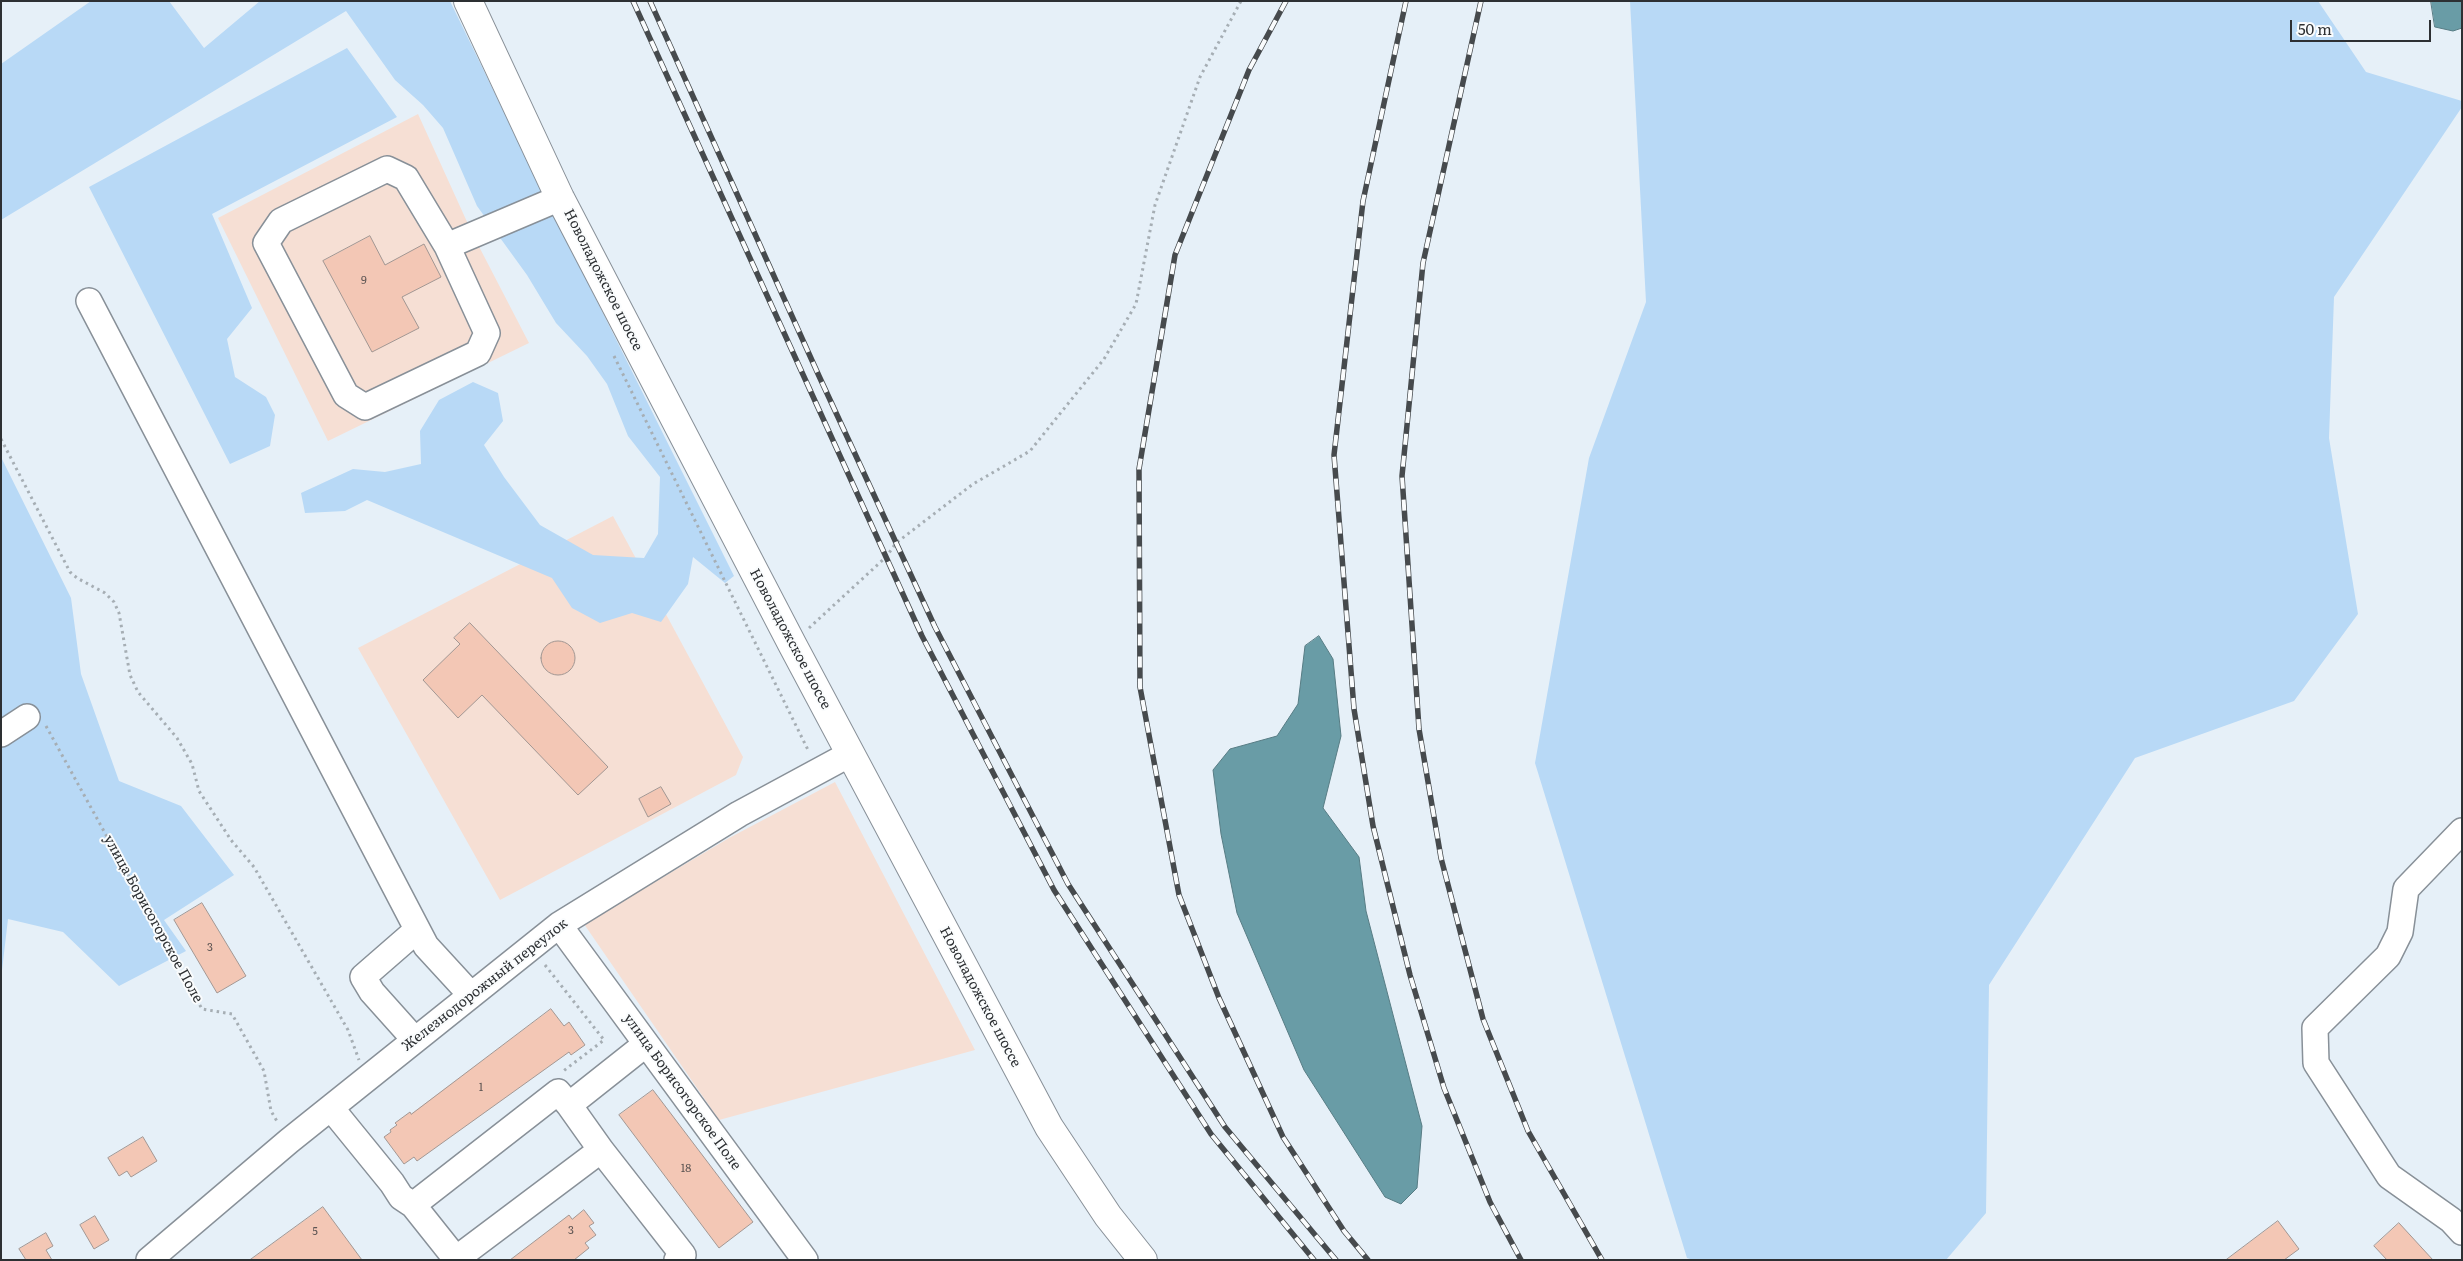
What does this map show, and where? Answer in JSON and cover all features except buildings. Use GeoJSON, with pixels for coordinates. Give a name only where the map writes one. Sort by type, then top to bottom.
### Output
{"type":"FeatureCollection","features":[{"type":"Feature","properties":{"kind":"main road","name":"Новоладожское шоссе"},"geometry":{"type":"LineString","coordinates":[[468,1],[560,198],[792,644],[1049,1127],[1108,1216],[1143,1260]]}},
{"type":"Feature","properties":{"kind":"street"},"geometry":{"type":"LineString","coordinates":[[387,169],[406,178],[448,246],[487,333],[478,353],[365,407],[346,396],[266,243],[281,222],[387,169]]}},
{"type":"Feature","properties":{"kind":"street"},"geometry":{"type":"LineString","coordinates":[[448,246],[560,198]]}},
{"type":"Feature","properties":{"kind":"street"},"geometry":{"type":"LineString","coordinates":[[89,301],[426,946],[471,995]]}},
{"type":"Feature","properties":{"kind":"street"},"geometry":{"type":"LineString","coordinates":[[1,734],[27,717]]}},
{"type":"Feature","properties":{"kind":"street","name":"Железнодорожный переулок"},"geometry":{"type":"LineString","coordinates":[[149,1260],[289,1141],[558,924],[739,814],[850,754]]}},
{"type":"Feature","properties":{"kind":"street"},"geometry":{"type":"LineString","coordinates":[[2462,831],[2406,888],[2400,932],[2388,956],[2315,1028],[2316,1063],[2389,1176],[2451,1220],[2462,1232]]}},
{"type":"Feature","properties":{"kind":"street","name":"улица Борисогорское Поле"},"geometry":{"type":"LineString","coordinates":[[558,924],[805,1260]]}},
{"type":"Feature","properties":{"kind":"street"},"geometry":{"type":"LineString","coordinates":[[416,1040],[372,992],[363,977],[418,930]]}},
{"type":"Feature","properties":{"kind":"street"},"geometry":{"type":"LineString","coordinates":[[569,1105],[646,1044]]}},
{"type":"Feature","properties":{"kind":"street"},"geometry":{"type":"LineString","coordinates":[[413,1205],[558,1092],[683,1255],[677,1260]]}},
{"type":"Feature","properties":{"kind":"street"},"geometry":{"type":"LineString","coordinates":[[331,1108],[387,1176],[400,1197],[413,1205],[456,1259],[601,1150]]}},
{"type":"Feature","properties":{"kind":"path"},"geometry":{"type":"LineString","coordinates":[[792,644],[886,557],[896,543],[973,484],[1030,451],[1104,359],[1136,304],[1155,205],[1200,77],[1241,1]]}},
{"type":"Feature","properties":{"kind":"path"},"geometry":{"type":"LineString","coordinates":[[611,350],[818,771]]}},
{"type":"Feature","properties":{"kind":"path"},"geometry":{"type":"LineString","coordinates":[[1,439],[70,572],[76,578],[105,593],[114,602],[119,613],[130,675],[138,692],[177,738],[192,764],[199,791],[231,840],[259,876],[348,1030],[368,1078]]}},
{"type":"Feature","properties":{"kind":"path","name":"улица Борисогорское Поле"},"geometry":{"type":"LineString","coordinates":[[27,717],[45,723],[202,1009],[232,1014],[264,1071],[271,1111],[289,1141]]}},
{"type":"Feature","properties":{"kind":"path"},"geometry":{"type":"LineString","coordinates":[[538,970],[546,964],[604,1040],[557,1076]]}},
{"type":"Feature","properties":{"kind":"shaded area"},"geometry":{"type":"Polygon","coordinates":[[[91,1],[169,1],[204,48],[260,1],[450,1],[552,211],[734,576],[725,583],[693,557],[688,584],[661,622],[632,613],[600,623],[572,608],[552,578],[367,500],[345,511],[305,513],[301,493],[353,469],[385,472],[421,464],[420,431],[439,400],[473,382],[498,393],[503,421],[484,445],[504,477],[540,525],[593,555],[644,558],[658,534],[660,477],[628,436],[607,384],[587,356],[556,323],[527,275],[477,206],[443,128],[423,105],[395,80],[346,11],[1,220],[1,64],[91,1]]]}},
{"type":"Feature","properties":{"kind":"shaded area"},"geometry":{"type":"Polygon","coordinates":[[[1630,1],[2318,1],[2366,72],[2462,101],[2462,107],[2334,297],[2329,438],[2358,614],[2294,701],[2135,758],[1989,985],[1986,1213],[1946,1260],[1693,1260],[1687,1258],[1535,763],[1589,458],[1646,302],[1630,1]]]}},
{"type":"Feature","properties":{"kind":"shaded area"},"geometry":{"type":"Polygon","coordinates":[[[2431,1],[2462,1],[2462,28],[2453,31],[2435,27],[2431,1]]]}},
{"type":"Feature","properties":{"kind":"shaded area"},"geometry":{"type":"Polygon","coordinates":[[[347,48],[397,117],[212,214],[252,308],[227,339],[235,377],[266,397],[275,415],[270,446],[230,464],[89,187],[347,48]]]}},
{"type":"Feature","properties":{"kind":"shaded area"},"geometry":{"type":"Polygon","coordinates":[[[418,114],[473,235],[529,343],[328,441],[218,218],[418,114]]]}},
{"type":"Feature","properties":{"kind":"shaded area"},"geometry":{"type":"Polygon","coordinates":[[[1,457],[71,598],[81,674],[119,781],[181,806],[234,875],[164,920],[186,951],[119,986],[63,932],[8,919],[1,979],[1,457]]]}},
{"type":"Feature","properties":{"kind":"shaded area"},"geometry":{"type":"Polygon","coordinates":[[[613,516],[743,757],[736,775],[500,900],[358,648],[613,516]]]}},
{"type":"Feature","properties":{"kind":"shaded area"},"geometry":{"type":"Polygon","coordinates":[[[1319,636],[1333,659],[1341,736],[1323,808],[1359,857],[1366,911],[1422,1126],[1417,1188],[1401,1204],[1385,1197],[1304,1070],[1237,913],[1221,834],[1213,770],[1230,749],[1277,736],[1298,704],[1305,646],[1319,636]]]}},
{"type":"Feature","properties":{"kind":"shaded area"},"geometry":{"type":"Polygon","coordinates":[[[835,782],[975,1050],[719,1120],[584,924],[729,838],[835,782]]]}},
{"type":"Feature","properties":{"kind":"railway"},"geometry":{"type":"LineString","coordinates":[[633,1],[922,636],[1054,890],[1211,1134],[1314,1260]]}},
{"type":"Feature","properties":{"kind":"railway"},"geometry":{"type":"LineString","coordinates":[[650,1],[819,376],[935,627],[1068,884],[1225,1127],[1336,1260]]}},
{"type":"Feature","properties":{"kind":"railway"},"geometry":{"type":"LineString","coordinates":[[1286,1],[1249,70],[1175,255],[1139,469],[1140,687],[1179,895],[1219,998],[1283,1137],[1344,1231],[1368,1260]]}},
{"type":"Feature","properties":{"kind":"railway"},"geometry":{"type":"LineString","coordinates":[[1406,1],[1363,201],[1334,455],[1354,709],[1373,826],[1410,975],[1444,1088],[1490,1202],[1521,1260]]}},
{"type":"Feature","properties":{"kind":"railway"},"geometry":{"type":"LineString","coordinates":[[1481,1],[1423,263],[1402,476],[1419,729],[1441,858],[1483,1019],[1528,1131],[1602,1260]]}}]}
